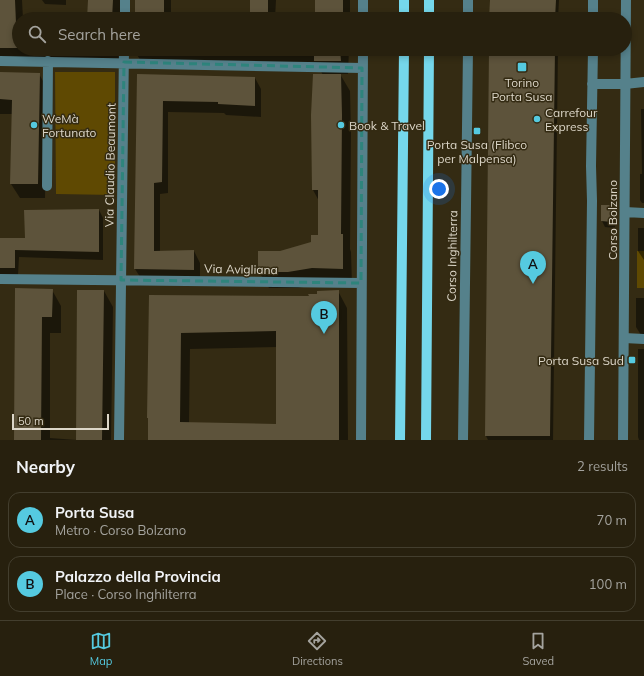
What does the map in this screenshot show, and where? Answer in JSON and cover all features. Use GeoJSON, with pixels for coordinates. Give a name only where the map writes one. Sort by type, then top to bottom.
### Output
{"type":"FeatureCollection","features":[{"type":"Feature","properties":{"kind":"main road"},"geometry":{"type":"LineString","coordinates":[[404,0],[404,12]]}},
{"type":"Feature","properties":{"kind":"main road"},"geometry":{"type":"LineString","coordinates":[[429,12],[430,0]]}},
{"type":"Feature","properties":{"kind":"main road"},"geometry":{"type":"LineString","coordinates":[[400,440],[404,56]]}},
{"type":"Feature","properties":{"kind":"main road","name":"Corso Inghilterra"},"geometry":{"type":"LineString","coordinates":[[426,440],[429,56]]}},
{"type":"Feature","properties":{"kind":"street"},"geometry":{"type":"LineString","coordinates":[[125,0],[125,12]]}},
{"type":"Feature","properties":{"kind":"street"},"geometry":{"type":"LineString","coordinates":[[363,0],[363,12]]}},
{"type":"Feature","properties":{"kind":"street"},"geometry":{"type":"LineString","coordinates":[[468,0],[468,12]]}},
{"type":"Feature","properties":{"kind":"street"},"geometry":{"type":"LineString","coordinates":[[593,0],[593,12]]}},
{"type":"Feature","properties":{"kind":"street","name":"Corso Bolzano"},"geometry":{"type":"LineString","coordinates":[[626,0],[626,12]]}},
{"type":"Feature","properties":{"kind":"street","name":"Via Claudio Beaumont"},"geometry":{"type":"LineString","coordinates":[[121,280],[124,56]]}},
{"type":"Feature","properties":{"kind":"street"},"geometry":{"type":"LineString","coordinates":[[361,440],[362,56]]}},
{"type":"Feature","properties":{"kind":"street","name":"Corso Inghilterra"},"geometry":{"type":"LineString","coordinates":[[463,440],[468,56]]}},
{"type":"Feature","properties":{"kind":"street","name":"Corso Bolzano"},"geometry":{"type":"LineString","coordinates":[[589,440],[593,56]]}},
{"type":"Feature","properties":{"kind":"street","name":"Corso Bolzano"},"geometry":{"type":"LineString","coordinates":[[623,440],[626,212],[626,56]]}},
{"type":"Feature","properties":{"kind":"street"},"geometry":{"type":"LineString","coordinates":[[0,61],[124,62],[362,68]]}},
{"type":"Feature","properties":{"kind":"street"},"geometry":{"type":"LineString","coordinates":[[47,186],[48,61]]}},
{"type":"Feature","properties":{"kind":"street"},"geometry":{"type":"LineString","coordinates":[[592,84],[625,84],[644,82]]}},
{"type":"Feature","properties":{"kind":"street"},"geometry":{"type":"LineString","coordinates":[[626,212],[644,213]]}},
{"type":"Feature","properties":{"kind":"street","name":"Via Avigliana"},"geometry":{"type":"LineString","coordinates":[[0,279],[361,283]]}},
{"type":"Feature","properties":{"kind":"street"},"geometry":{"type":"LineString","coordinates":[[119,440],[121,280]]}},
{"type":"Feature","properties":{"kind":"street"},"geometry":{"type":"LineString","coordinates":[[624,338],[644,338]]}},
{"type":"Feature","properties":{"kind":"highlighted area"},"geometry":{"type":"Polygon","coordinates":[[[124,62],[362,68],[361,283],[121,280],[124,62]]]}},
{"type":"Feature","properties":{"kind":"shaded area"},"geometry":{"type":"Polygon","coordinates":[[[55,72],[115,72],[115,195],[56,194],[55,72]]]}},
{"type":"Feature","properties":{"kind":"shaded area"},"geometry":{"type":"Polygon","coordinates":[[[637,251],[644,251],[644,288],[637,288],[637,251]]]}},
{"type":"Feature","properties":{"kind":"building"},"geometry":{"type":"Polygon","coordinates":[[[0,0],[15,0],[16,12],[12,12],[12,48],[0,48],[0,0]]]}},
{"type":"Feature","properties":{"kind":"building"},"geometry":{"type":"Polygon","coordinates":[[[88,0],[113,0],[112,12],[87,12],[88,0]]]}},
{"type":"Feature","properties":{"kind":"building"},"geometry":{"type":"Polygon","coordinates":[[[135,0],[164,0],[164,12],[135,12],[135,0]]]}},
{"type":"Feature","properties":{"kind":"building"},"geometry":{"type":"Polygon","coordinates":[[[250,0],[268,0],[268,12],[250,12],[250,0]]]}},
{"type":"Feature","properties":{"kind":"building"},"geometry":{"type":"Polygon","coordinates":[[[315,0],[343,0],[343,12],[315,12],[315,0]]]}},
{"type":"Feature","properties":{"kind":"building"},"geometry":{"type":"Polygon","coordinates":[[[490,0],[556,0],[555,12],[489,12],[490,0]]]}},
{"type":"Feature","properties":{"kind":"building"},"geometry":{"type":"Polygon","coordinates":[[[314,56],[341,56],[341,61],[314,61],[314,56]]]}},
{"type":"Feature","properties":{"kind":"building","name":"Torino Porta Susa"},"geometry":{"type":"Polygon","coordinates":[[[489,56],[555,56],[550,436],[485,436],[489,56]]]}},
{"type":"Feature","properties":{"kind":"building"},"geometry":{"type":"Polygon","coordinates":[[[0,72],[40,73],[38,184],[10,184],[12,100],[0,99],[0,72]]]}},
{"type":"Feature","properties":{"kind":"building"},"geometry":{"type":"Polygon","coordinates":[[[137,74],[255,77],[255,106],[218,104],[218,102],[163,101],[162,182],[154,183],[154,251],[194,250],[194,270],[134,269],[137,74]]]}},
{"type":"Feature","properties":{"kind":"building"},"geometry":{"type":"Polygon","coordinates":[[[313,74],[341,74],[341,234],[343,234],[343,269],[312,268],[288,272],[258,272],[258,251],[280,251],[311,242],[311,235],[318,235],[318,190],[312,190],[311,115],[313,74]]]}},
{"type":"Feature","properties":{"kind":"building"},"geometry":{"type":"Polygon","coordinates":[[[601,205],[612,205],[612,222],[601,221],[601,205]]]}},
{"type":"Feature","properties":{"kind":"building"},"geometry":{"type":"Polygon","coordinates":[[[99,209],[99,252],[15,250],[15,268],[0,268],[0,238],[25,238],[24,210],[99,209]]]}},
{"type":"Feature","properties":{"kind":"building"},"geometry":{"type":"Polygon","coordinates":[[[15,288],[53,289],[52,317],[42,317],[41,440],[14,440],[15,288]]]}},
{"type":"Feature","properties":{"kind":"building"},"geometry":{"type":"Polygon","coordinates":[[[77,290],[104,290],[102,440],[76,440],[77,290]]]}},
{"type":"Feature","properties":{"kind":"building"},"geometry":{"type":"Polygon","coordinates":[[[339,290],[339,440],[148,440],[149,295],[309,296],[308,294],[317,294],[317,291],[339,290]],[[276,331],[181,333],[180,422],[276,424],[276,331]]]}},
{"type":"Feature","properties":{"kind":"place","name":"Torino Porta Susa"},"geometry":{"type":"Point","coordinates":[522,67]}},
{"type":"Feature","properties":{"kind":"place","name":"Carrefour Express"},"geometry":{"type":"Point","coordinates":[537,119]}},
{"type":"Feature","properties":{"kind":"place","name":"WeMà Fortunato"},"geometry":{"type":"Point","coordinates":[34,125]}},
{"type":"Feature","properties":{"kind":"place","name":"Book & Travel"},"geometry":{"type":"Point","coordinates":[341,125]}},
{"type":"Feature","properties":{"kind":"place","name":"Porta Susa (Flibco per Malpensa)"},"geometry":{"type":"Point","coordinates":[477,131]}},
{"type":"Feature","properties":{"kind":"place","name":"Porta Susa"},"geometry":{"type":"Point","coordinates":[533,284]}},
{"type":"Feature","properties":{"kind":"place","name":"Palazzo della Provincia"},"geometry":{"type":"Point","coordinates":[324,334]}},
{"type":"Feature","properties":{"kind":"place","name":"Porta Susa Sud"},"geometry":{"type":"Point","coordinates":[632,360]}}]}
